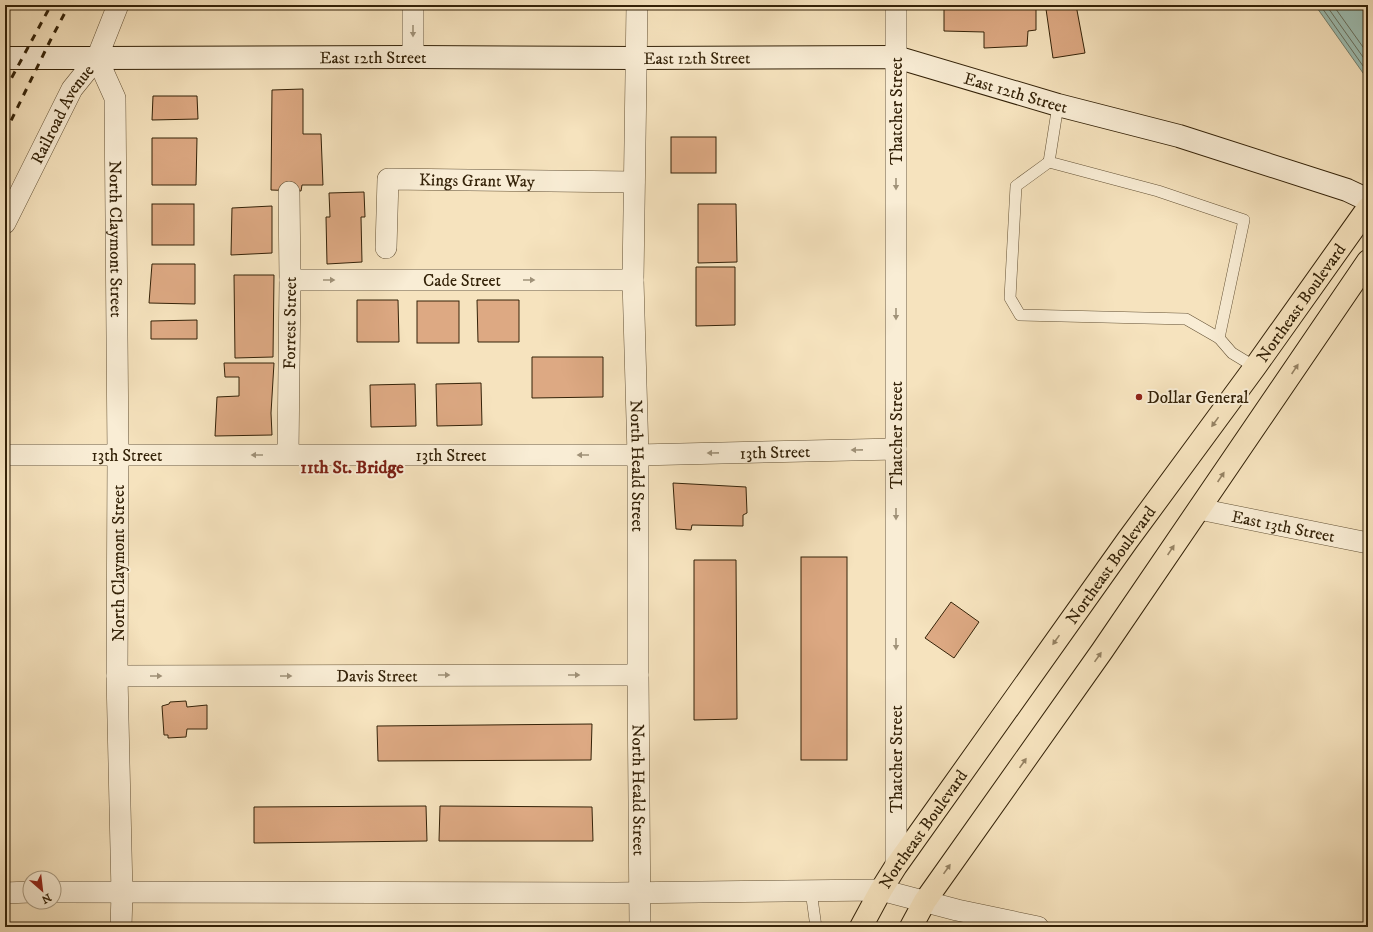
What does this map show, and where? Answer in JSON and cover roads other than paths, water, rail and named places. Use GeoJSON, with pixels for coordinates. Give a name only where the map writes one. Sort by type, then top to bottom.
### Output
{"type":"FeatureCollection","features":[{"type":"Feature","properties":{"kind":"main road","name":"East 12th Street"},"geometry":{"type":"LineString","coordinates":[[5,58],[896,57],[1058,105],[1179,136],[1348,190],[1368,200]]}},
{"type":"Feature","properties":{"kind":"main road","name":"Northeast Boulevard"},"geometry":{"type":"LineString","coordinates":[[861,927],[880,890],[896,866],[1127,541],[1368,208]]}},
{"type":"Feature","properties":{"kind":"main road","name":"Northeast Boulevard"},"geometry":{"type":"LineString","coordinates":[[911,927],[925,901],[1102,651],[1368,261]]}},
{"type":"Feature","properties":{"kind":"street","name":"Railroad Avenue"},"geometry":{"type":"LineString","coordinates":[[5,223],[72,89],[97,58],[118,5]]}},
{"type":"Feature","properties":{"kind":"street"},"geometry":{"type":"LineString","coordinates":[[413,5],[413,57]]}},
{"type":"Feature","properties":{"kind":"street","name":"North Heald Street"},"geometry":{"type":"LineString","coordinates":[[637,5],[633,280],[638,454],[640,927]]}},
{"type":"Feature","properties":{"kind":"street","name":"Thatcher Street"},"geometry":{"type":"LineString","coordinates":[[896,5],[896,866]]}},
{"type":"Feature","properties":{"kind":"street","name":"North Claymont Street"},"geometry":{"type":"LineString","coordinates":[[97,58],[115,98],[118,454],[117,676],[122,893],[121,927]]}},
{"type":"Feature","properties":{"kind":"street","name":"Kings Grant Way"},"geometry":{"type":"LineString","coordinates":[[386,248],[388,179],[634,182]]}},
{"type":"Feature","properties":{"kind":"street","name":"Forrest Street"},"geometry":{"type":"LineString","coordinates":[[288,454],[290,280],[289,192]]}},
{"type":"Feature","properties":{"kind":"street","name":"Cade Street"},"geometry":{"type":"LineString","coordinates":[[290,280],[633,280]]}},
{"type":"Feature","properties":{"kind":"street","name":"13th Street"},"geometry":{"type":"LineString","coordinates":[[5,455],[638,454],[896,449]]}},
{"type":"Feature","properties":{"kind":"street","name":"East 13th Street"},"geometry":{"type":"LineString","coordinates":[[1199,509],[1368,543]]}},
{"type":"Feature","properties":{"kind":"street","name":"Davis Street"},"geometry":{"type":"LineString","coordinates":[[117,676],[638,675]]}},
{"type":"Feature","properties":{"kind":"street"},"geometry":{"type":"LineString","coordinates":[[62,892],[640,893],[880,890],[957,910],[1038,927]]}},
{"type":"Feature","properties":{"kind":"street"},"geometry":{"type":"LineString","coordinates":[[5,893],[22,892]]}},
{"type":"Feature","properties":{"kind":"street"},"geometry":{"type":"LineString","coordinates":[[918,927],[925,901]]}},
{"type":"Feature","properties":{"kind":"lane"},"geometry":{"type":"LineString","coordinates":[[1058,105],[1049,162],[1016,186],[1010,298],[1020,315],[1186,319],[1219,338],[1232,353],[1254,367]]}},
{"type":"Feature","properties":{"kind":"lane"},"geometry":{"type":"LineString","coordinates":[[1049,162],[1158,191],[1244,220],[1219,338]]}},
{"type":"Feature","properties":{"kind":"lane"},"geometry":{"type":"LineString","coordinates":[[811,891],[816,927]]}},
{"type":"Feature","properties":{"kind":"water"},"geometry":{"type":"Polygon","coordinates":[[[1315,5],[1368,5],[1368,80],[1315,5]]]}},
{"type":"Feature","properties":{"kind":"railway"},"geometry":{"type":"LineString","coordinates":[[5,90],[51,5]]}},
{"type":"Feature","properties":{"kind":"railway"},"geometry":{"type":"LineString","coordinates":[[5,133],[69,5]]}},
{"type":"Feature","properties":{"kind":"place","name":"Dollar General"},"geometry":{"type":"Point","coordinates":[1139,397]}},
{"type":"Feature","properties":{"kind":"district","name":"11th St. Bridge"},"geometry":{"type":"Point","coordinates":[352,467]}}]}
